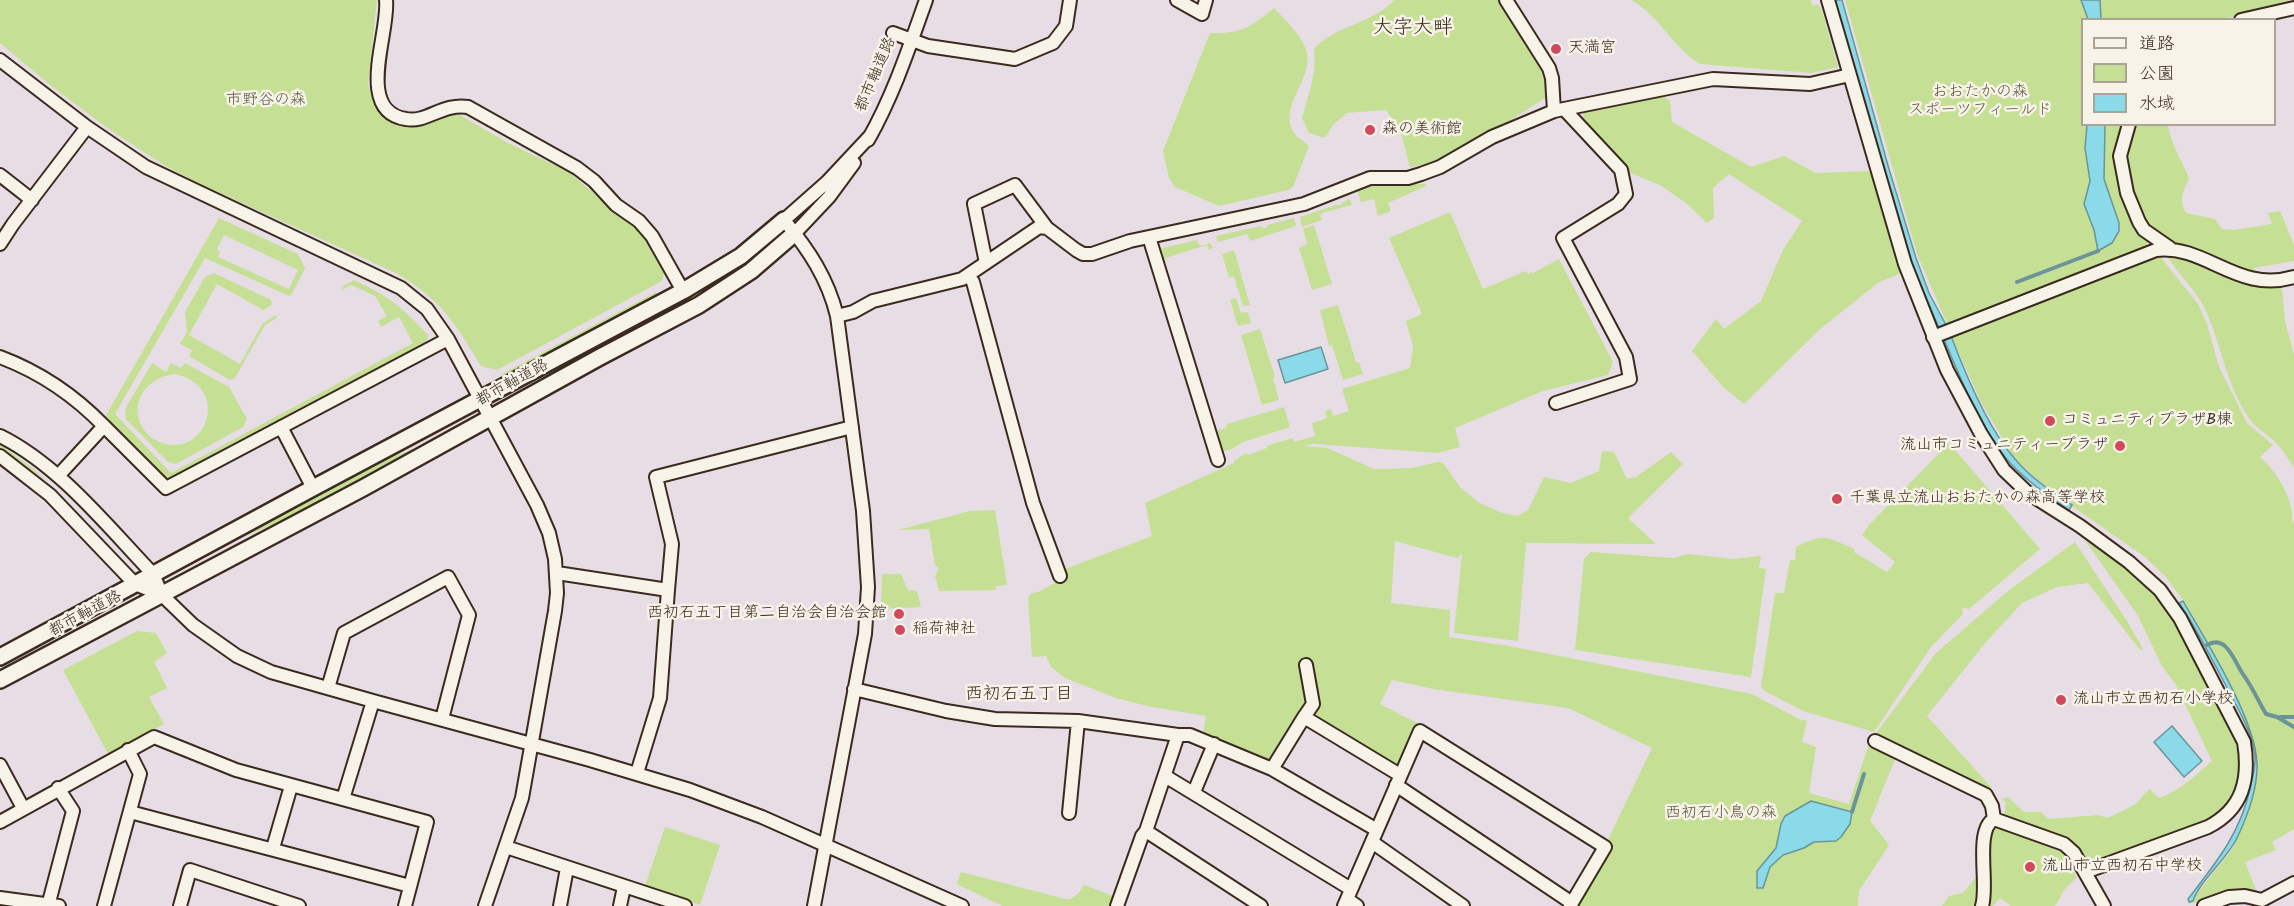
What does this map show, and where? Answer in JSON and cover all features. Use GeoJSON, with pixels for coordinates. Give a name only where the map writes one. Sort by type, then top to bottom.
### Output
{"type":"FeatureCollection","features":[{"type":"Feature","properties":{"kind":"main road","name":"都市軸道路"},"geometry":{"type":"LineString","coordinates":[[0,657],[683,291],[741,256],[784,220]]}},
{"type":"Feature","properties":{"kind":"main road","name":"都市軸道路"},"geometry":{"type":"LineString","coordinates":[[0,680],[162,595],[720,293],[758,265],[795,233]]}},
{"type":"Feature","properties":{"kind":"street"},"geometry":{"type":"LineString","coordinates":[[386,0],[386,23],[376,77],[377,92],[389,110],[406,119],[417,119],[444,108],[457,105],[468,107],[577,168],[594,181],[616,205],[639,221],[652,236],[683,291]]}},
{"type":"Feature","properties":{"kind":"street","name":"都市軸道路"},"geometry":{"type":"LineString","coordinates":[[795,233],[840,183],[871,135],[882,114],[926,0]]}},
{"type":"Feature","properties":{"kind":"street"},"geometry":{"type":"LineString","coordinates":[[893,33],[928,46],[1015,59],[1053,43],[1066,26],[1070,0]]}},
{"type":"Feature","properties":{"kind":"street"},"geometry":{"type":"LineString","coordinates":[[1177,0],[1202,14],[1206,0]]}},
{"type":"Feature","properties":{"kind":"street"},"geometry":{"type":"LineString","coordinates":[[1506,0],[1549,68],[1559,110],[1621,170],[1626,194],[1618,204],[1563,238],[1626,357],[1630,379],[1556,403]]}},
{"type":"Feature","properties":{"kind":"street"},"geometry":{"type":"LineString","coordinates":[[1828,0],[1905,264],[1933,337],[1972,418],[2004,470],[2028,493],[2104,544],[2160,590],[2188,632],[2244,742],[2247,759],[2242,791],[2236,803],[2222,820],[2085,872]]}},
{"type":"Feature","properties":{"kind":"street"},"geometry":{"type":"LineString","coordinates":[[2250,18],[2294,8]]}},
{"type":"Feature","properties":{"kind":"street"},"geometry":{"type":"LineString","coordinates":[[0,60],[131,158],[163,176],[401,288],[427,309],[448,339],[544,521],[552,543],[557,573],[555,611],[522,798],[485,906]]}},
{"type":"Feature","properties":{"kind":"street"},"geometry":{"type":"LineString","coordinates":[[986,263],[974,204],[1015,185],[1047,228],[1083,254],[1092,254],[1130,241],[1304,204],[1370,178],[1408,178],[1421,174],[1455,159],[1492,137],[1559,110],[1713,79],[1810,84],[1850,75]]}},
{"type":"Feature","properties":{"kind":"street"},"geometry":{"type":"LineString","coordinates":[[2128,126],[2120,156],[2127,193],[2144,230],[2170,249]]}},
{"type":"Feature","properties":{"kind":"street"},"geometry":{"type":"LineString","coordinates":[[0,244],[87,127]]}},
{"type":"Feature","properties":{"kind":"street"},"geometry":{"type":"LineString","coordinates":[[814,906],[865,634],[868,587],[863,511],[837,316],[826,282],[795,233],[784,220],[827,182],[871,135]]}},
{"type":"Feature","properties":{"kind":"street"},"geometry":{"type":"LineString","coordinates":[[0,175],[32,200]]}},
{"type":"Feature","properties":{"kind":"street"},"geometry":{"type":"LineString","coordinates":[[837,316],[853,312],[873,301],[962,279],[1039,227],[1047,228]]}},
{"type":"Feature","properties":{"kind":"street"},"geometry":{"type":"LineString","coordinates":[[1149,237],[1218,460]]}},
{"type":"Feature","properties":{"kind":"street"},"geometry":{"type":"LineString","coordinates":[[1933,337],[2156,250],[2170,249],[2185,252],[2247,279],[2265,282],[2294,277]]}},
{"type":"Feature","properties":{"kind":"street"},"geometry":{"type":"LineString","coordinates":[[968,275],[973,282],[1033,503],[1060,576]]}},
{"type":"Feature","properties":{"kind":"street"},"geometry":{"type":"LineString","coordinates":[[0,357],[51,382],[76,399],[166,489],[448,339]]}},
{"type":"Feature","properties":{"kind":"street"},"geometry":{"type":"LineString","coordinates":[[58,476],[104,426]]}},
{"type":"Feature","properties":{"kind":"street"},"geometry":{"type":"LineString","coordinates":[[282,427],[313,488]]}},
{"type":"Feature","properties":{"kind":"street"},"geometry":{"type":"LineString","coordinates":[[637,773],[660,698],[672,544],[656,477],[852,427]]}},
{"type":"Feature","properties":{"kind":"street"},"geometry":{"type":"LineString","coordinates":[[0,436],[33,455],[58,476],[153,574],[162,595]]}},
{"type":"Feature","properties":{"kind":"street"},"geometry":{"type":"LineString","coordinates":[[0,456],[50,495],[135,584],[162,595],[193,625],[237,656],[271,672],[637,773],[762,817],[962,906]]}},
{"type":"Feature","properties":{"kind":"street"},"geometry":{"type":"LineString","coordinates":[[557,573],[668,590]]}},
{"type":"Feature","properties":{"kind":"street"},"geometry":{"type":"LineString","coordinates":[[328,688],[345,633],[448,577],[469,615],[442,719]]}},
{"type":"Feature","properties":{"kind":"street"},"geometry":{"type":"LineString","coordinates":[[1272,769],[1313,704],[1306,665]]}},
{"type":"Feature","properties":{"kind":"street"},"geometry":{"type":"LineString","coordinates":[[854,689],[946,711],[995,719],[1078,721],[1190,735],[1272,769],[1374,836],[1463,906]]}},
{"type":"Feature","properties":{"kind":"street"},"geometry":{"type":"LineString","coordinates":[[343,799],[373,702]]}},
{"type":"Feature","properties":{"kind":"street"},"geometry":{"type":"LineString","coordinates":[[1165,776],[1194,792],[1350,900],[1374,836],[1398,780],[1419,731],[1605,846],[1571,904],[1398,780],[1305,717]]}},
{"type":"Feature","properties":{"kind":"street"},"geometry":{"type":"LineString","coordinates":[[1069,813],[1078,721]]}},
{"type":"Feature","properties":{"kind":"street"},"geometry":{"type":"LineString","coordinates":[[1116,906],[1142,836],[1146,831],[1178,735]]}},
{"type":"Feature","properties":{"kind":"street"},"geometry":{"type":"LineString","coordinates":[[0,822],[154,737],[236,770],[427,822],[405,906]]}},
{"type":"Feature","properties":{"kind":"street"},"geometry":{"type":"LineString","coordinates":[[1875,741],[1986,795],[1992,806],[1994,819]]}},
{"type":"Feature","properties":{"kind":"street"},"geometry":{"type":"LineString","coordinates":[[1194,792],[1214,744]]}},
{"type":"Feature","properties":{"kind":"street"},"geometry":{"type":"LineString","coordinates":[[104,906],[140,774],[128,750]]}},
{"type":"Feature","properties":{"kind":"street"},"geometry":{"type":"LineString","coordinates":[[0,765],[23,808]]}},
{"type":"Feature","properties":{"kind":"street"},"geometry":{"type":"LineString","coordinates":[[273,848],[291,786]]}},
{"type":"Feature","properties":{"kind":"street"},"geometry":{"type":"LineString","coordinates":[[0,898],[52,905],[73,811],[58,789]]}},
{"type":"Feature","properties":{"kind":"street"},"geometry":{"type":"LineString","coordinates":[[130,812],[410,886]]}},
{"type":"Feature","properties":{"kind":"street"},"geometry":{"type":"LineString","coordinates":[[1994,819],[2064,844],[2074,853],[2104,906]]}},
{"type":"Feature","properties":{"kind":"street"},"geometry":{"type":"LineString","coordinates":[[1982,906],[1985,886],[1984,838],[1988,823],[1994,819]]}},
{"type":"Feature","properties":{"kind":"street"},"geometry":{"type":"LineString","coordinates":[[1146,831],[1261,906]]}},
{"type":"Feature","properties":{"kind":"street"},"geometry":{"type":"LineString","coordinates":[[506,847],[685,906]]}},
{"type":"Feature","properties":{"kind":"street"},"geometry":{"type":"LineString","coordinates":[[560,906],[567,868]]}},
{"type":"Feature","properties":{"kind":"street"},"geometry":{"type":"LineString","coordinates":[[180,906],[190,870],[299,906]]}},
{"type":"Feature","properties":{"kind":"street"},"geometry":{"type":"LineString","coordinates":[[2204,906],[2229,897],[2245,896],[2264,903],[2294,883]]}},
{"type":"Feature","properties":{"kind":"street"},"geometry":{"type":"LineString","coordinates":[[620,906],[624,887]]}},
{"type":"Feature","properties":{"kind":"green space","name":"市野谷の森"},"geometry":{"type":"Polygon","coordinates":[[[0,0],[377,0],[368,84],[374,105],[390,123],[411,127],[458,114],[508,143],[569,172],[639,229],[664,273],[662,281],[497,370],[481,366],[446,313],[425,292],[412,283],[396,273],[196,182],[162,164],[106,127],[50,85],[0,43],[0,0]]]}},
{"type":"Feature","properties":{"kind":"green space"},"geometry":{"type":"Polygon","coordinates":[[[1394,0],[1502,0],[1547,71],[1548,96],[1465,150],[1432,164],[1410,167],[1400,129],[1386,110],[1347,113],[1333,125],[1325,138],[1309,133],[1302,118],[1313,75],[1314,49],[1332,35],[1376,14],[1394,0]]]}},
{"type":"Feature","properties":{"kind":"green space"},"geometry":{"type":"Polygon","coordinates":[[[1631,0],[1811,0],[1813,6],[1818,4],[1822,11],[1838,67],[1811,73],[1700,64],[1681,49],[1650,14],[1631,0]]]}},
{"type":"Feature","properties":{"kind":"green space","name":"おおたかの森 スポーツフィールド"},"geometry":{"type":"Polygon","coordinates":[[[1845,0],[2294,0],[2294,3],[2226,18],[2081,18],[2081,126],[2126,126],[2118,148],[2149,239],[2147,247],[1947,324],[1917,254],[1845,0]]]}},
{"type":"Feature","properties":{"kind":"green space"},"geometry":{"type":"Polygon","coordinates":[[[1274,8],[1298,35],[1307,53],[1305,73],[1292,104],[1290,124],[1295,134],[1309,146],[1293,187],[1219,206],[1175,187],[1169,178],[1163,151],[1210,33],[1238,31],[1259,20],[1274,8]]]}},
{"type":"Feature","properties":{"kind":"green space"},"geometry":{"type":"Polygon","coordinates":[[[1662,95],[1670,101],[1672,122],[1751,167],[1784,156],[1816,173],[1870,171],[1902,273],[1879,282],[1819,330],[1744,404],[1723,387],[1692,351],[1716,319],[1724,329],[1761,301],[1783,250],[1802,221],[1729,174],[1713,188],[1714,218],[1707,223],[1686,203],[1660,185],[1628,172],[1627,168],[1584,123],[1583,111],[1662,95]]]}},
{"type":"Feature","properties":{"kind":"green space"},"geometry":{"type":"Polygon","coordinates":[[[2133,126],[2168,126],[2189,179],[2182,196],[2186,213],[2215,219],[2222,229],[2234,230],[2272,224],[2268,213],[2280,211],[2294,245],[2294,261],[2254,268],[2258,276],[2282,289],[2285,321],[2294,355],[2294,468],[2272,439],[2253,424],[2243,408],[2230,380],[2204,307],[2161,248],[2139,210],[2126,169],[2126,147],[2133,126]]]}},
{"type":"Feature","properties":{"kind":"green space"},"geometry":{"type":"Polygon","coordinates":[[[1426,184],[1388,203],[1391,211],[1378,216],[1374,199],[1361,202],[1357,189],[1377,185],[1426,184]]]}},
{"type":"Feature","properties":{"kind":"green space"},"geometry":{"type":"Polygon","coordinates":[[[1348,199],[1352,205],[1322,213],[1320,216],[1322,220],[1302,227],[1300,217],[1340,205],[1348,199]]]}},
{"type":"Feature","properties":{"kind":"green space","name":"西初石小鳥の森"},"geometry":{"type":"Polygon","coordinates":[[[1450,212],[1483,289],[1526,271],[1528,274],[1533,273],[1559,259],[1613,362],[1608,375],[1543,391],[1455,428],[1460,447],[1438,453],[1314,444],[1303,446],[1327,448],[1374,469],[1412,468],[1443,463],[1460,487],[1478,502],[1502,513],[1518,516],[1528,510],[1544,477],[1571,483],[1599,471],[1604,451],[1614,452],[1627,479],[1636,477],[1671,452],[1683,464],[1628,518],[1656,544],[1526,543],[1518,641],[1454,633],[1462,554],[1457,558],[1395,541],[1391,603],[1450,610],[1449,637],[1509,646],[1752,694],[1807,721],[1802,742],[1816,747],[1809,793],[1849,804],[1868,747],[1872,745],[1896,757],[1870,821],[1889,845],[1859,891],[1858,906],[1576,906],[1652,748],[1568,708],[1433,689],[1392,680],[1380,704],[1417,723],[1399,764],[1393,766],[1314,719],[1308,703],[1269,759],[1263,761],[1203,734],[1206,716],[1116,698],[1065,678],[1051,667],[1046,656],[1032,657],[1028,597],[1068,576],[1065,569],[1152,536],[1145,503],[1234,463],[1246,453],[1248,455],[1267,448],[1266,446],[1293,438],[1294,442],[1315,436],[1312,423],[1327,418],[1325,411],[1331,409],[1333,416],[1349,411],[1342,389],[1410,368],[1413,346],[1406,321],[1422,314],[1389,238],[1450,212]]]}},
{"type":"Feature","properties":{"kind":"green space"},"geometry":{"type":"Polygon","coordinates":[[[219,218],[298,254],[305,268],[289,296],[205,258],[115,414],[171,473],[413,343],[399,317],[381,327],[378,321],[387,316],[375,296],[351,285],[342,290],[343,286],[354,280],[395,304],[429,336],[426,342],[170,480],[164,479],[105,417],[219,218]],[[224,235],[217,249],[220,252],[218,257],[289,289],[298,270],[224,235]]]}},
{"type":"Feature","properties":{"kind":"green space"},"geometry":{"type":"Polygon","coordinates":[[[1294,218],[1296,226],[1250,241],[1247,234],[1218,242],[1216,236],[1261,226],[1267,228],[1267,225],[1294,218]]]}},
{"type":"Feature","properties":{"kind":"green space"},"geometry":{"type":"Polygon","coordinates":[[[1314,225],[1332,284],[1312,290],[1299,248],[1307,244],[1303,229],[1314,225]]]}},
{"type":"Feature","properties":{"kind":"green space"},"geometry":{"type":"Polygon","coordinates":[[[1197,240],[1200,246],[1210,243],[1213,248],[1209,250],[1207,245],[1165,258],[1166,263],[1164,263],[1159,249],[1197,240]]]}},
{"type":"Feature","properties":{"kind":"green space"},"geometry":{"type":"Polygon","coordinates":[[[1234,250],[1250,305],[1243,306],[1234,276],[1229,278],[1222,254],[1234,250]]]}},
{"type":"Feature","properties":{"kind":"green space"},"geometry":{"type":"Polygon","coordinates":[[[2159,255],[2198,304],[2207,324],[2219,367],[2247,423],[2273,445],[2260,457],[2283,486],[2294,523],[2294,829],[2272,842],[2276,850],[2245,862],[2257,892],[2222,893],[2189,904],[2188,901],[2192,900],[2233,848],[2250,807],[2257,764],[2256,751],[2246,719],[2183,600],[2165,576],[2145,557],[2052,492],[2014,458],[1981,402],[1951,336],[2159,255]]]}},
{"type":"Feature","properties":{"kind":"green space"},"geometry":{"type":"Polygon","coordinates":[[[214,273],[271,300],[272,305],[263,310],[217,284],[189,335],[240,364],[263,323],[276,315],[277,318],[265,325],[235,378],[230,380],[189,356],[192,350],[180,344],[187,332],[185,312],[205,277],[214,273]]]}},
{"type":"Feature","properties":{"kind":"green space"},"geometry":{"type":"Polygon","coordinates":[[[720,281],[694,300],[606,347],[559,367],[558,365],[665,308],[701,293],[720,281]]]}},
{"type":"Feature","properties":{"kind":"green space"},"geometry":{"type":"Polygon","coordinates":[[[656,292],[658,295],[503,378],[502,374],[656,292]]]}},
{"type":"Feature","properties":{"kind":"green space"},"geometry":{"type":"Polygon","coordinates":[[[1236,298],[1241,313],[1248,312],[1251,323],[1238,326],[1230,300],[1236,298]]]}},
{"type":"Feature","properties":{"kind":"green space"},"geometry":{"type":"Polygon","coordinates":[[[1338,305],[1356,362],[1359,362],[1363,374],[1343,380],[1332,345],[1329,346],[1320,310],[1338,305]]]}},
{"type":"Feature","properties":{"kind":"green space"},"geometry":{"type":"Polygon","coordinates":[[[1260,329],[1275,377],[1273,379],[1279,400],[1262,405],[1241,335],[1260,329]]]}},
{"type":"Feature","properties":{"kind":"green space"},"geometry":{"type":"Polygon","coordinates":[[[152,363],[166,372],[171,363],[181,368],[185,363],[229,387],[247,419],[243,427],[176,464],[168,462],[126,419],[125,409],[152,363]],[[175,374],[158,379],[145,389],[138,404],[138,413],[141,426],[151,438],[158,442],[178,445],[191,440],[201,431],[207,419],[208,405],[203,392],[192,381],[175,374]]]}},
{"type":"Feature","properties":{"kind":"green space"},"geometry":{"type":"Polygon","coordinates":[[[1284,407],[1290,427],[1220,452],[1214,431],[1226,428],[1227,424],[1284,407]]]}},
{"type":"Feature","properties":{"kind":"green space"},"geometry":{"type":"Polygon","coordinates":[[[1949,443],[2040,549],[1969,609],[1962,608],[1963,614],[1931,647],[1874,732],[1803,711],[1763,690],[1761,686],[1775,593],[1784,593],[1790,560],[1795,560],[1796,547],[1814,539],[1831,539],[1855,549],[1854,552],[1887,572],[1895,562],[1862,535],[1949,443]]]}},
{"type":"Feature","properties":{"kind":"green space"},"geometry":{"type":"Polygon","coordinates":[[[0,444],[32,468],[48,482],[0,448],[0,444]]]}},
{"type":"Feature","properties":{"kind":"green space"},"geometry":{"type":"Polygon","coordinates":[[[413,449],[414,451],[284,520],[234,539],[367,467],[413,449]]]}},
{"type":"Feature","properties":{"kind":"green space"},"geometry":{"type":"Polygon","coordinates":[[[995,510],[1007,585],[996,586],[996,590],[939,591],[935,576],[939,568],[935,565],[929,529],[898,530],[970,511],[995,510]]]}},
{"type":"Feature","properties":{"kind":"green space"},"geometry":{"type":"Polygon","coordinates":[[[2085,540],[2144,582],[2171,616],[2218,698],[2238,748],[2240,765],[2233,793],[2219,813],[2200,824],[2097,862],[2086,861],[2056,836],[2004,815],[2006,803],[2002,799],[2008,797],[2024,812],[2041,812],[2048,819],[2098,815],[2108,818],[2136,804],[2149,789],[2159,798],[2174,791],[2212,761],[2176,685],[2162,666],[2138,616],[2085,540]]]}},
{"type":"Feature","properties":{"kind":"green space"},"geometry":{"type":"Polygon","coordinates":[[[2075,542],[2143,649],[2140,650],[2088,583],[2057,587],[2022,603],[1986,642],[1927,716],[1992,788],[1874,736],[1936,653],[2008,591],[2075,542]]]}},
{"type":"Feature","properties":{"kind":"green space"},"geometry":{"type":"Polygon","coordinates":[[[1591,552],[1674,558],[1688,554],[1733,559],[1761,556],[1759,568],[1766,569],[1751,677],[1575,650],[1584,559],[1591,552]]]}},
{"type":"Feature","properties":{"kind":"green space"},"geometry":{"type":"Polygon","coordinates":[[[882,574],[901,574],[908,590],[917,591],[921,607],[881,609],[882,574]]]}},
{"type":"Feature","properties":{"kind":"green space"},"geometry":{"type":"Polygon","coordinates":[[[137,631],[156,633],[167,653],[154,662],[167,688],[149,697],[164,724],[108,754],[63,670],[137,631]]]}},
{"type":"Feature","properties":{"kind":"green space","name":"流山市立西初石中学校"},"geometry":{"type":"Polygon","coordinates":[[[1995,825],[2061,852],[2066,857],[2077,877],[2064,890],[2055,906],[2011,906],[2000,898],[1993,906],[1986,906],[1989,837],[1995,825]]]}},
{"type":"Feature","properties":{"kind":"green space"},"geometry":{"type":"Polygon","coordinates":[[[665,827],[720,845],[700,905],[645,886],[665,827]]]}},
{"type":"Feature","properties":{"kind":"green space"},"geometry":{"type":"Polygon","coordinates":[[[961,872],[1069,900],[1078,894],[1084,885],[1118,898],[1115,906],[1002,906],[957,884],[961,872]]]}},
{"type":"Feature","properties":{"kind":"green space"},"geometry":{"type":"Polygon","coordinates":[[[1977,876],[1979,884],[1974,906],[1942,906],[1949,896],[1963,893],[1977,876]]]}},
{"type":"Feature","properties":{"kind":"water"},"geometry":{"type":"Polygon","coordinates":[[[1835,0],[1842,0],[1916,258],[1929,293],[1946,325],[1939,328],[1910,261],[1835,0]]]}},
{"type":"Feature","properties":{"kind":"water"},"geometry":{"type":"Polygon","coordinates":[[[2081,0],[2100,0],[2101,18],[2088,18],[2081,0]]]}},
{"type":"Feature","properties":{"kind":"water"},"geometry":{"type":"Polygon","coordinates":[[[2087,126],[2105,126],[2104,179],[2119,223],[2119,231],[2112,243],[2098,251],[2094,230],[2084,204],[2090,181],[2085,148],[2087,126]]]}},
{"type":"Feature","properties":{"kind":"water"},"geometry":{"type":"Polygon","coordinates":[[[1951,336],[1979,400],[2005,447],[2021,466],[2049,490],[2072,505],[2069,510],[2024,477],[1991,437],[1957,371],[1944,339],[1951,336]]]}},
{"type":"Feature","properties":{"kind":"water"},"geometry":{"type":"Polygon","coordinates":[[[1321,347],[1328,369],[1285,383],[1278,360],[1321,347]]]}},
{"type":"Feature","properties":{"kind":"water"},"geometry":{"type":"Polygon","coordinates":[[[2183,601],[2239,703],[2248,724],[2254,745],[2257,763],[2252,802],[2237,838],[2193,901],[2189,902],[2188,899],[2234,834],[2246,804],[2255,760],[2251,737],[2243,718],[2179,603],[2183,601]]]}},
{"type":"Feature","properties":{"kind":"water"},"geometry":{"type":"Polygon","coordinates":[[[2172,726],[2202,761],[2184,777],[2154,742],[2172,726]]]}},
{"type":"Feature","properties":{"kind":"water"},"geometry":{"type":"Polygon","coordinates":[[[1811,801],[1852,812],[1850,824],[1836,841],[1814,842],[1783,855],[1770,867],[1763,888],[1757,888],[1757,871],[1776,848],[1785,816],[1811,801]]]}},
{"type":"Feature","properties":{"kind":"waterway"},"geometry":{"type":"LineString","coordinates":[[2017,282],[2098,251]]}},
{"type":"Feature","properties":{"kind":"waterway"},"geometry":{"type":"LineString","coordinates":[[2207,645],[2214,642],[2226,647],[2266,714],[2277,717],[2294,727]]}},
{"type":"Feature","properties":{"kind":"waterway"},"geometry":{"type":"LineString","coordinates":[[2280,717],[2294,717]]}},
{"type":"Feature","properties":{"kind":"waterway"},"geometry":{"type":"LineString","coordinates":[[1852,812],[1864,774]]}},
{"type":"Feature","properties":{"kind":"place","name":"天満宮"},"geometry":{"type":"Point","coordinates":[1556,49]}},
{"type":"Feature","properties":{"kind":"place","name":"森の美術館"},"geometry":{"type":"Point","coordinates":[1370,130]}},
{"type":"Feature","properties":{"kind":"place","name":"コミュニティプラザB棟"},"geometry":{"type":"Point","coordinates":[2050,421]}},
{"type":"Feature","properties":{"kind":"place","name":"流山市コミュニティープラザ"},"geometry":{"type":"Point","coordinates":[2120,446]}},
{"type":"Feature","properties":{"kind":"place","name":"千葉県立流山おおたかの森高等学校"},"geometry":{"type":"Point","coordinates":[1837,499]}},
{"type":"Feature","properties":{"kind":"place","name":"西初石五丁目第二自治会自治会館"},"geometry":{"type":"Point","coordinates":[899,614]}},
{"type":"Feature","properties":{"kind":"place","name":"稲荷神社"},"geometry":{"type":"Point","coordinates":[900,630]}},
{"type":"Feature","properties":{"kind":"place","name":"流山市立西初石小学校"},"geometry":{"type":"Point","coordinates":[2061,700]}},
{"type":"Feature","properties":{"kind":"place","name":"流山市立西初石中学校"},"geometry":{"type":"Point","coordinates":[2030,867]}},
{"type":"Feature","properties":{"kind":"district","name":"大字大畔"},"geometry":{"type":"Point","coordinates":[1413,30]}},
{"type":"Feature","properties":{"kind":"district","name":"西初石五丁目"},"geometry":{"type":"Point","coordinates":[1019,696]}}]}
